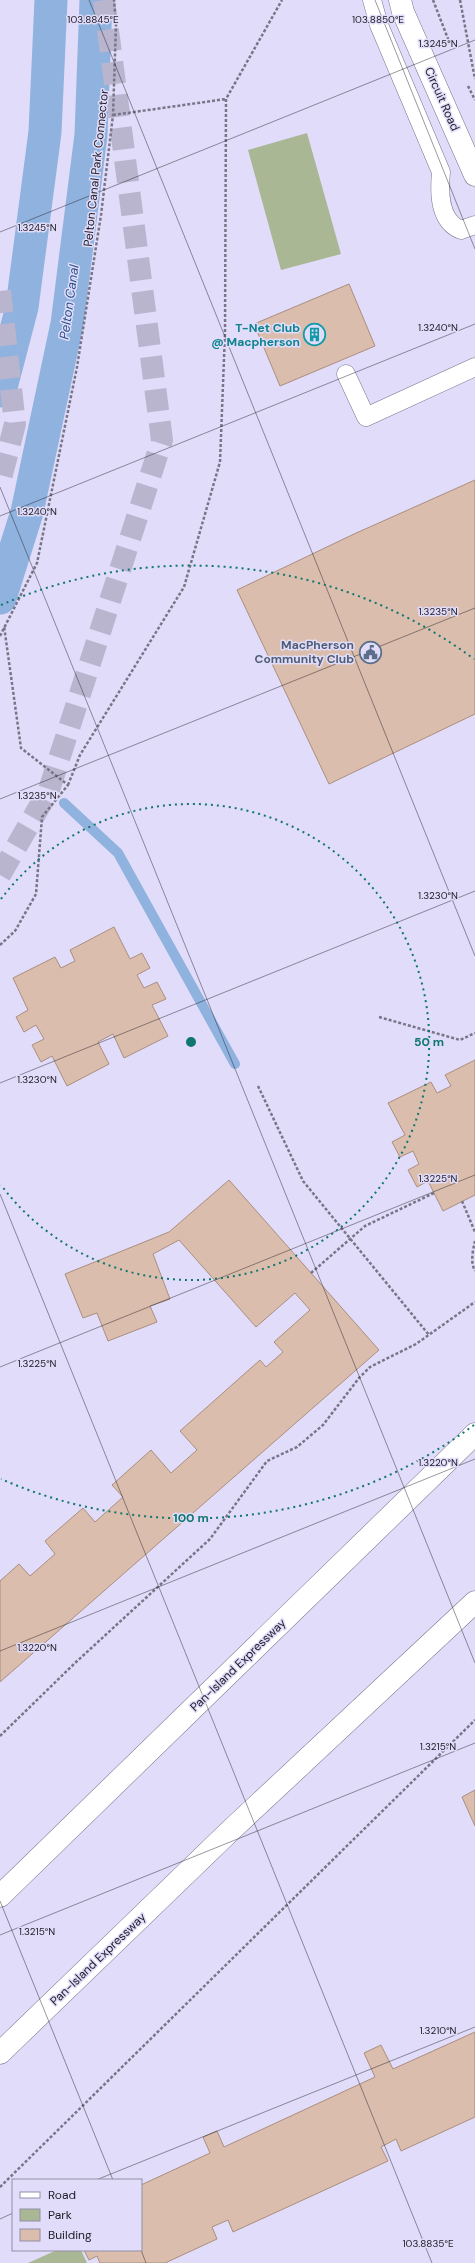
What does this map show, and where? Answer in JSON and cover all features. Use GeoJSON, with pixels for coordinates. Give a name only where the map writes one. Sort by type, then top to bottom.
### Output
{"type":"FeatureCollection","features":[{"type":"Feature","properties":{"kind":"main road","name":"Circuit Road"},"geometry":{"type":"LineString","coordinates":[[400,0],[403,12],[475,175]]}},
{"type":"Feature","properties":{"kind":"main road","name":"Pan-Island Expressway"},"geometry":{"type":"LineString","coordinates":[[0,1896],[475,1434]]}},
{"type":"Feature","properties":{"kind":"main road","name":"Pan-Island Expressway"},"geometry":{"type":"LineString","coordinates":[[0,2053],[231,1830],[475,1602]]}},
{"type":"Feature","properties":{"kind":"lane"},"geometry":{"type":"LineString","coordinates":[[372,0],[379,25],[441,172],[441,197],[448,221],[453,227],[461,230],[475,225]]}},
{"type":"Feature","properties":{"kind":"lane"},"geometry":{"type":"LineString","coordinates":[[346,374],[366,417],[475,367]]}},
{"type":"Feature","properties":{"kind":"path","name":"Pelton Canal Park Connector"},"geometry":{"type":"LineString","coordinates":[[0,636],[4,625],[38,563],[77,367],[101,215],[113,115],[116,25],[114,0]]}},
{"type":"Feature","properties":{"kind":"path"},"geometry":{"type":"LineString","coordinates":[[0,945],[15,931],[36,894],[42,817],[68,785],[80,755],[184,587],[220,462],[225,333],[226,99],[282,0]]}},
{"type":"Feature","properties":{"kind":"path"},"geometry":{"type":"LineString","coordinates":[[434,0],[452,50]]}},
{"type":"Feature","properties":{"kind":"path"},"geometry":{"type":"LineString","coordinates":[[460,0],[475,79]]}},
{"type":"Feature","properties":{"kind":"path"},"geometry":{"type":"LineString","coordinates":[[465,79],[475,100]]}},
{"type":"Feature","properties":{"kind":"path"},"geometry":{"type":"LineString","coordinates":[[113,115],[226,99]]}},
{"type":"Feature","properties":{"kind":"path"},"geometry":{"type":"LineString","coordinates":[[4,625],[21,748],[68,785]]}},
{"type":"Feature","properties":{"kind":"path"},"geometry":{"type":"LineString","coordinates":[[378,1017],[460,1040],[475,1033]]}},
{"type":"Feature","properties":{"kind":"path"},"geometry":{"type":"LineString","coordinates":[[258,1086],[303,1181],[429,1334]]}},
{"type":"Feature","properties":{"kind":"path"},"geometry":{"type":"LineString","coordinates":[[311,1273],[365,1226],[434,1192]]}},
{"type":"Feature","properties":{"kind":"path"},"geometry":{"type":"LineString","coordinates":[[462,1201],[475,1232]]}},
{"type":"Feature","properties":{"kind":"path"},"geometry":{"type":"LineString","coordinates":[[475,1241],[472,1254],[473,1267],[475,1271]]}},
{"type":"Feature","properties":{"kind":"path"},"geometry":{"type":"LineString","coordinates":[[0,1736],[75,1663],[210,1539],[267,1461],[297,1446],[323,1425],[359,1378],[370,1367],[416,1344],[475,1302]]}},
{"type":"Feature","properties":{"kind":"path"},"geometry":{"type":"LineString","coordinates":[[0,2187],[475,1720]]}},
{"type":"Feature","properties":{"kind":"green space"},"geometry":{"type":"Polygon","coordinates":[[[307,133],[341,254],[281,270],[248,150],[307,133]]]}},
{"type":"Feature","properties":{"kind":"green space"},"geometry":{"type":"Polygon","coordinates":[[[55,2251],[81,2251],[87,2263],[28,2263],[55,2251]]]}},
{"type":"Feature","properties":{"kind":"building","name":"T-Net Club @ Macpherson"},"geometry":{"type":"Polygon","coordinates":[[[349,284],[375,346],[280,386],[254,324],[349,284]]]}},
{"type":"Feature","properties":{"kind":"building","name":"MacPherson Community Club"},"geometry":{"type":"Polygon","coordinates":[[[475,480],[475,714],[329,784],[237,590],[354,534],[475,480]]]}},
{"type":"Feature","properties":{"kind":"building"},"geometry":{"type":"Polygon","coordinates":[[[114,927],[130,959],[142,953],[150,968],[137,975],[144,988],[157,982],[166,999],[152,1005],[168,1036],[124,1058],[113,1034],[98,1042],[109,1064],[67,1086],[52,1056],[41,1062],[32,1045],[44,1039],[36,1025],[24,1032],[16,1017],[28,1010],[13,978],[55,957],[61,968],[75,961],[70,950],[114,927]]]}},
{"type":"Feature","properties":{"kind":"building"},"geometry":{"type":"Polygon","coordinates":[[[475,1060],[475,1195],[443,1211],[428,1181],[417,1187],[408,1170],[419,1164],[413,1151],[400,1157],[392,1142],[405,1135],[388,1103],[431,1082],[437,1093],[451,1086],[445,1075],[475,1060]]]}},
{"type":"Feature","properties":{"kind":"building"},"geometry":{"type":"Polygon","coordinates":[[[229,1180],[379,1350],[0,1682],[0,1581],[19,1564],[30,1576],[55,1554],[45,1541],[83,1508],[95,1522],[123,1497],[112,1485],[151,1450],[171,1473],[197,1450],[180,1431],[260,1360],[266,1367],[283,1352],[274,1342],[310,1310],[295,1293],[256,1327],[179,1240],[153,1254],[170,1299],[150,1306],[157,1322],[108,1341],[97,1313],[83,1318],[65,1274],[169,1232],[229,1180]]]}},
{"type":"Feature","properties":{"kind":"building"},"geometry":{"type":"Polygon","coordinates":[[[475,1790],[475,1826],[462,1797],[475,1790]]]}},
{"type":"Feature","properties":{"kind":"building"},"geometry":{"type":"Polygon","coordinates":[[[475,2032],[475,2117],[401,2151],[396,2139],[381,2147],[388,2161],[233,2232],[228,2220],[212,2227],[217,2239],[165,2263],[100,2263],[97,2256],[89,2260],[84,2251],[142,2251],[142,2185],[210,2153],[203,2137],[217,2131],[224,2147],[375,2077],[364,2053],[381,2045],[393,2069],[475,2032]]]}},
{"type":"Feature","properties":{"kind":"waterway","name":"Pelton Canal"},"geometry":{"type":"LineString","coordinates":[[0,391],[22,307],[45,132],[51,0]]}},
{"type":"Feature","properties":{"kind":"waterway","name":"Pelton Canal"},"geometry":{"type":"LineString","coordinates":[[0,598],[27,512],[67,324],[91,135],[96,0]]}},
{"type":"Feature","properties":{"kind":"waterway"},"geometry":{"type":"LineString","coordinates":[[64,803],[118,853],[235,1064]]}},
{"type":"Feature","properties":{"kind":"tunnel"},"geometry":{"type":"LineString","coordinates":[[0,875],[49,790],[162,440],[104,0]]}},
{"type":"Feature","properties":{"kind":"tunnel"},"geometry":{"type":"LineString","coordinates":[[0,291],[15,424],[0,482]]}},
{"type":"Feature","properties":{"kind":"place","name":"T-Net Club @ Macpherson"},"geometry":{"type":"Point","coordinates":[315,335]}},
{"type":"Feature","properties":{"kind":"place","name":"MacPherson Community Club"},"geometry":{"type":"Point","coordinates":[370,652]}}]}
